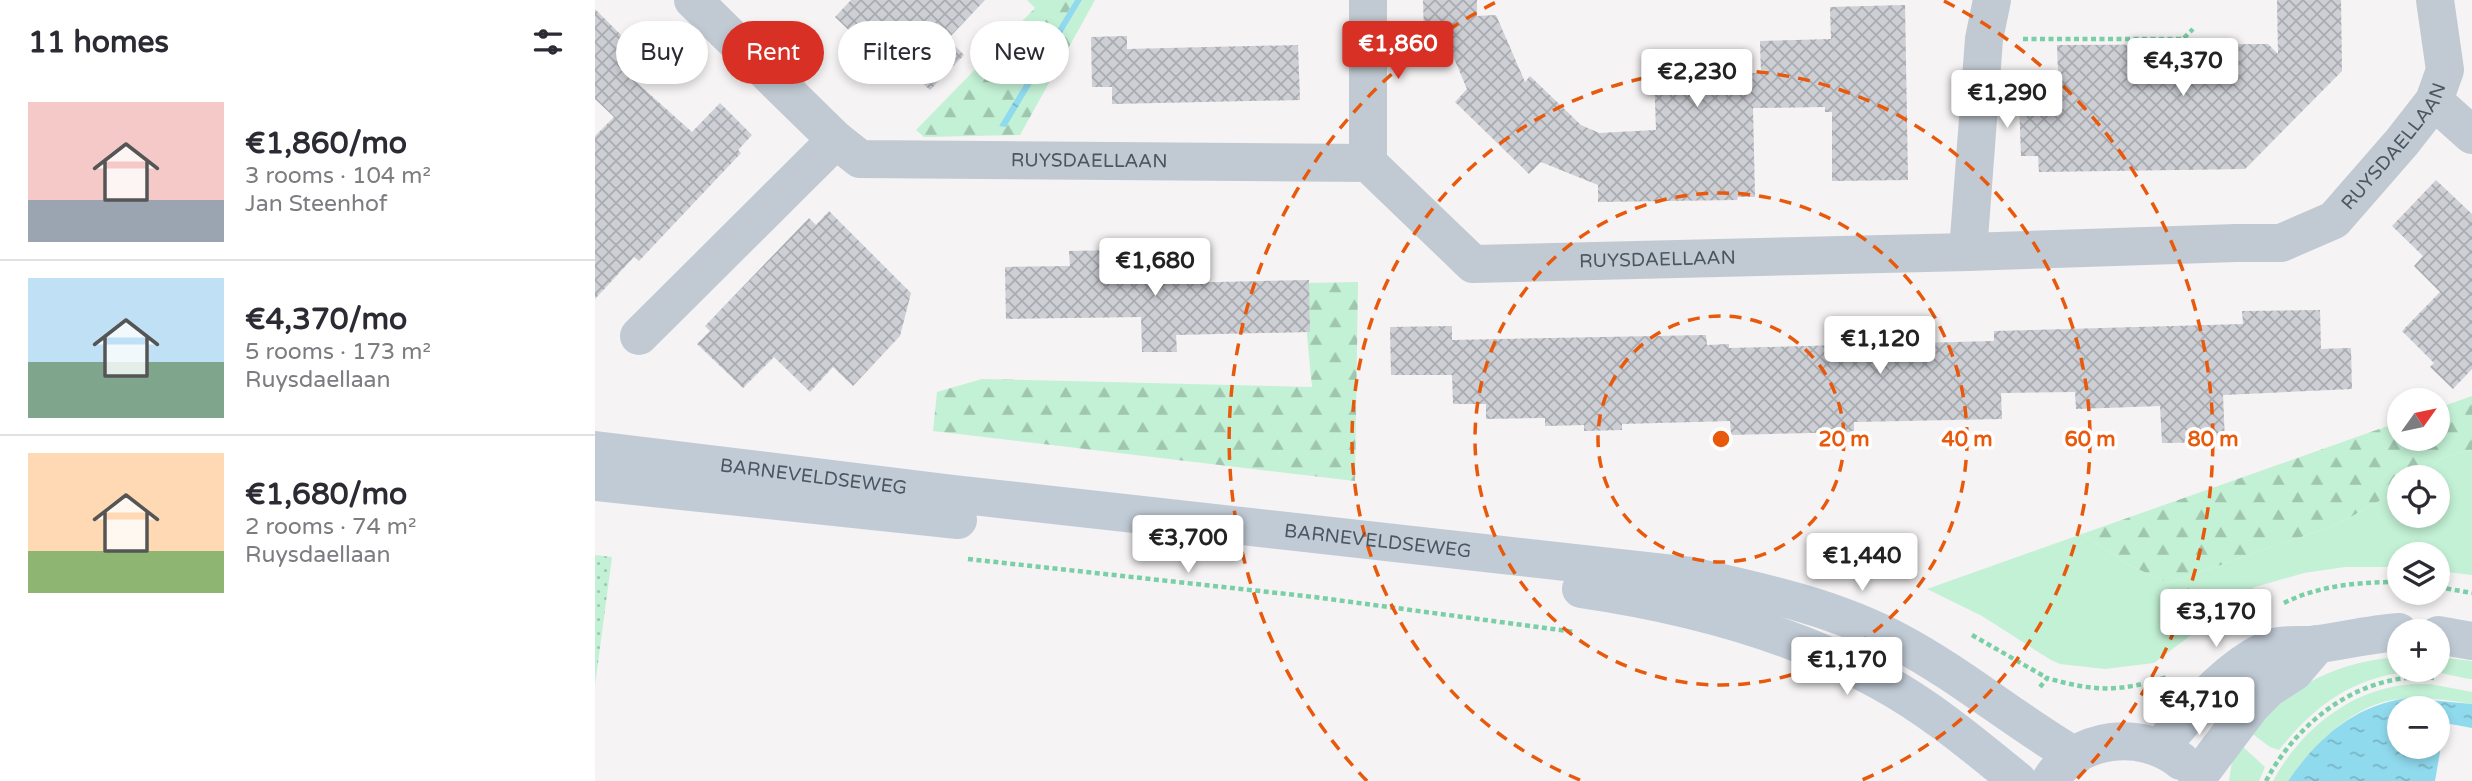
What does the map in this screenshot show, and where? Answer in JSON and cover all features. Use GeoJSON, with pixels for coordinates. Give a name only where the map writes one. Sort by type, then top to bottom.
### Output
{"type":"FeatureCollection","features":[{"type":"Feature","properties":{"kind":"main road","name":"BARNEVELDSEWEG"},"geometry":{"type":"LineString","coordinates":[[595,450],[954,494],[1691,576],[1800,601],[1865,625],[1921,656],[2016,720],[2062,769]]}},
{"type":"Feature","properties":{"kind":"main road","name":"BARNEVELDSEWEG"},"geometry":{"type":"LineString","coordinates":[[595,482],[1302,557],[1637,597],[1773,634],[1842,662],[1881,681],[1926,709],[2018,781]]}},
{"type":"Feature","properties":{"kind":"main road"},"geometry":{"type":"LineString","coordinates":[[2159,748],[2221,682],[2255,657],[2279,645],[2318,645],[2343,638],[2387,633]]}},
{"type":"Feature","properties":{"kind":"main road"},"geometry":{"type":"LineString","coordinates":[[2450,637],[2472,641]]}},
{"type":"Feature","properties":{"kind":"main road"},"geometry":{"type":"LineString","coordinates":[[2062,769],[2101,744],[2121,740],[2140,742],[2174,755],[2198,780],[2251,706],[2269,688],[2294,672],[2318,645]]}},
{"type":"Feature","properties":{"kind":"street","name":"RUYSDAELLAAN"},"geometry":{"type":"LineString","coordinates":[[693,0],[835,139],[860,159],[1368,163],[1473,264],[2281,243],[2334,219],[2402,142],[2440,86]]}},
{"type":"Feature","properties":{"kind":"street"},"geometry":{"type":"LineString","coordinates":[[1368,0],[1368,163]]}},
{"type":"Feature","properties":{"kind":"street"},"geometry":{"type":"LineString","coordinates":[[1968,252],[1984,39],[1992,0]]}},
{"type":"Feature","properties":{"kind":"street"},"geometry":{"type":"LineString","coordinates":[[2435,0],[2440,86],[2472,135]]}},
{"type":"Feature","properties":{"kind":"street"},"geometry":{"type":"LineString","coordinates":[[639,335],[835,139]]}},
{"type":"Feature","properties":{"kind":"path"},"geometry":{"type":"LineString","coordinates":[[1984,39],[2183,39],[2193,29]]}},
{"type":"Feature","properties":{"kind":"path"},"geometry":{"type":"LineString","coordinates":[[956,558],[1314,597],[1586,633]]}},
{"type":"Feature","properties":{"kind":"path"},"geometry":{"type":"LineString","coordinates":[[2290,601],[2333,586],[2387,582]]}},
{"type":"Feature","properties":{"kind":"path"},"geometry":{"type":"LineString","coordinates":[[2450,589],[2472,593]]}},
{"type":"Feature","properties":{"kind":"path"},"geometry":{"type":"LineString","coordinates":[[1977,638],[2047,678]]}},
{"type":"Feature","properties":{"kind":"path"},"geometry":{"type":"LineString","coordinates":[[2266,781],[2276,763],[2317,717],[2356,692],[2389,682]]}},
{"type":"Feature","properties":{"kind":"green space"},"geometry":{"type":"Polygon","coordinates":[[[1027,0],[1075,0],[1062,21],[1022,21],[1035,8],[1027,0]]]}},
{"type":"Feature","properties":{"kind":"green space"},"geometry":{"type":"Polygon","coordinates":[[[1082,0],[1095,0],[1069,47],[1069,22],[1082,0]]]}},
{"type":"Feature","properties":{"kind":"green space"},"geometry":{"type":"Polygon","coordinates":[[[970,75],[970,84],[1024,84],[999,126],[1006,126],[1031,84],[1048,84],[1020,135],[924,137],[916,130],[970,75]]]}},
{"type":"Feature","properties":{"kind":"green space"},"geometry":{"type":"Polygon","coordinates":[[[1358,282],[1355,481],[933,431],[937,392],[982,379],[1312,387],[1302,283],[1358,282]]]}},
{"type":"Feature","properties":{"kind":"green space"},"geometry":{"type":"Polygon","coordinates":[[[2472,396],[2472,450],[2444,457],[2433,465],[2387,465],[2387,497],[2338,524],[2169,583],[2131,566],[2082,534],[2387,426],[2387,452],[2450,452],[2450,404],[2472,396]]]}},
{"type":"Feature","properties":{"kind":"green space"},"geometry":{"type":"Polygon","coordinates":[[[2472,450],[2472,575],[2450,572],[2450,542],[2387,542],[2387,567],[2345,567],[2304,573],[2255,587],[2154,663],[2105,669],[2060,664],[1982,616],[1927,589],[2082,534],[2131,566],[2169,583],[2338,524],[2387,497],[2387,528],[2450,528],[2450,465],[2433,465],[2444,457],[2472,450]]]}},
{"type":"Feature","properties":{"kind":"green space"},"geometry":{"type":"Polygon","coordinates":[[[595,555],[612,557],[595,685],[595,555]]]}},
{"type":"Feature","properties":{"kind":"green space"},"geometry":{"type":"Polygon","coordinates":[[[2387,658],[2387,675],[2364,682],[2327,703],[2294,732],[2279,750],[2270,747],[2250,732],[2281,701],[2298,689],[2336,670],[2387,658]]]}},
{"type":"Feature","properties":{"kind":"green space"},"geometry":{"type":"Polygon","coordinates":[[[2450,658],[2472,661],[2472,679],[2450,675],[2450,658]]]}},
{"type":"Feature","properties":{"kind":"green space"},"geometry":{"type":"Polygon","coordinates":[[[2430,684],[2472,692],[2472,704],[2450,701],[2450,696],[2387,696],[2387,702],[2355,715],[2325,738],[2288,781],[2273,781],[2298,744],[2331,714],[2369,694],[2391,687],[2430,684]]]}},
{"type":"Feature","properties":{"kind":"green space"},"geometry":{"type":"Polygon","coordinates":[[[2241,745],[2265,767],[2259,781],[2229,781],[2232,761],[2241,745]]]}},
{"type":"Feature","properties":{"kind":"water"},"geometry":{"type":"Polygon","coordinates":[[[1075,0],[1082,0],[1069,22],[1062,21],[1075,0]]]}},
{"type":"Feature","properties":{"kind":"water"},"geometry":{"type":"Polygon","coordinates":[[[1024,84],[1032,84],[1006,127],[999,126],[1024,84]]]}},
{"type":"Feature","properties":{"kind":"water"},"geometry":{"type":"Polygon","coordinates":[[[2387,702],[2387,759],[2439,759],[2435,781],[2288,781],[2325,738],[2354,716],[2387,702]]]}},
{"type":"Feature","properties":{"kind":"water"},"geometry":{"type":"Polygon","coordinates":[[[2450,702],[2472,704],[2472,728],[2450,724],[2450,702]]]}},
{"type":"Feature","properties":{"kind":"building"},"geometry":{"type":"Polygon","coordinates":[[[851,0],[985,0],[956,31],[956,21],[839,21],[835,17],[851,0]]]}},
{"type":"Feature","properties":{"kind":"building"},"geometry":{"type":"Polygon","coordinates":[[[1423,0],[1477,0],[1477,16],[1496,15],[1525,82],[1530,76],[1581,125],[1599,133],[1656,130],[1654,74],[1761,73],[1760,41],[1831,39],[1830,7],[1905,5],[1908,180],[1832,181],[1832,112],[1825,112],[1825,107],[1753,108],[1755,197],[1738,197],[1737,200],[1598,202],[1598,185],[1541,162],[1529,174],[1455,102],[1467,89],[1443,32],[1424,33],[1423,0]]]}},
{"type":"Feature","properties":{"kind":"building"},"geometry":{"type":"Polygon","coordinates":[[[2277,0],[2341,0],[2342,71],[2245,169],[2039,172],[2038,156],[2021,156],[2019,101],[2059,100],[2057,45],[2268,44],[2278,54],[2277,0]]]}},
{"type":"Feature","properties":{"kind":"building"},"geometry":{"type":"Polygon","coordinates":[[[595,9],[616,30],[616,84],[638,84],[692,132],[720,103],[752,135],[738,150],[741,153],[639,261],[634,257],[595,299],[595,136],[614,117],[595,99],[595,9]]]}},
{"type":"Feature","properties":{"kind":"building"},"geometry":{"type":"Polygon","coordinates":[[[1127,36],[1127,49],[1298,45],[1300,100],[1112,104],[1112,87],[1092,87],[1091,37],[1127,36]]]}},
{"type":"Feature","properties":{"kind":"building"},"geometry":{"type":"Polygon","coordinates":[[[956,47],[964,55],[956,63],[956,47]]]}},
{"type":"Feature","properties":{"kind":"building"},"geometry":{"type":"Polygon","coordinates":[[[923,84],[936,84],[930,90],[923,84]]]}},
{"type":"Feature","properties":{"kind":"building"},"geometry":{"type":"Polygon","coordinates":[[[2436,180],[2472,214],[2472,369],[2453,389],[2430,367],[2434,363],[2402,331],[2440,292],[2414,266],[2423,256],[2392,226],[2436,180]]]}},
{"type":"Feature","properties":{"kind":"building"},"geometry":{"type":"Polygon","coordinates":[[[829,211],[911,293],[900,336],[853,386],[833,367],[810,392],[774,357],[743,388],[697,344],[710,331],[705,326],[809,218],[816,225],[829,211]]]}},
{"type":"Feature","properties":{"kind":"building"},"geometry":{"type":"Polygon","coordinates":[[[1174,249],[1175,283],[1309,280],[1310,332],[1176,335],[1177,352],[1142,352],[1141,317],[1006,319],[1005,267],[1070,266],[1069,251],[1174,249]]]}},
{"type":"Feature","properties":{"kind":"building"},"geometry":{"type":"Polygon","coordinates":[[[2320,310],[2321,349],[2351,348],[2352,389],[2223,395],[2225,442],[2162,443],[2160,406],[2076,409],[2075,392],[2001,393],[2002,419],[1854,422],[1854,432],[1731,435],[1730,421],[1622,424],[1622,430],[1584,431],[1584,425],[1545,426],[1545,418],[1486,419],[1486,404],[1453,404],[1452,375],[1391,375],[1390,327],[1452,326],[1452,340],[1706,335],[1707,345],[1729,344],[1729,348],[1994,341],[1994,331],[2243,324],[2242,311],[2320,310]]]}}]}
